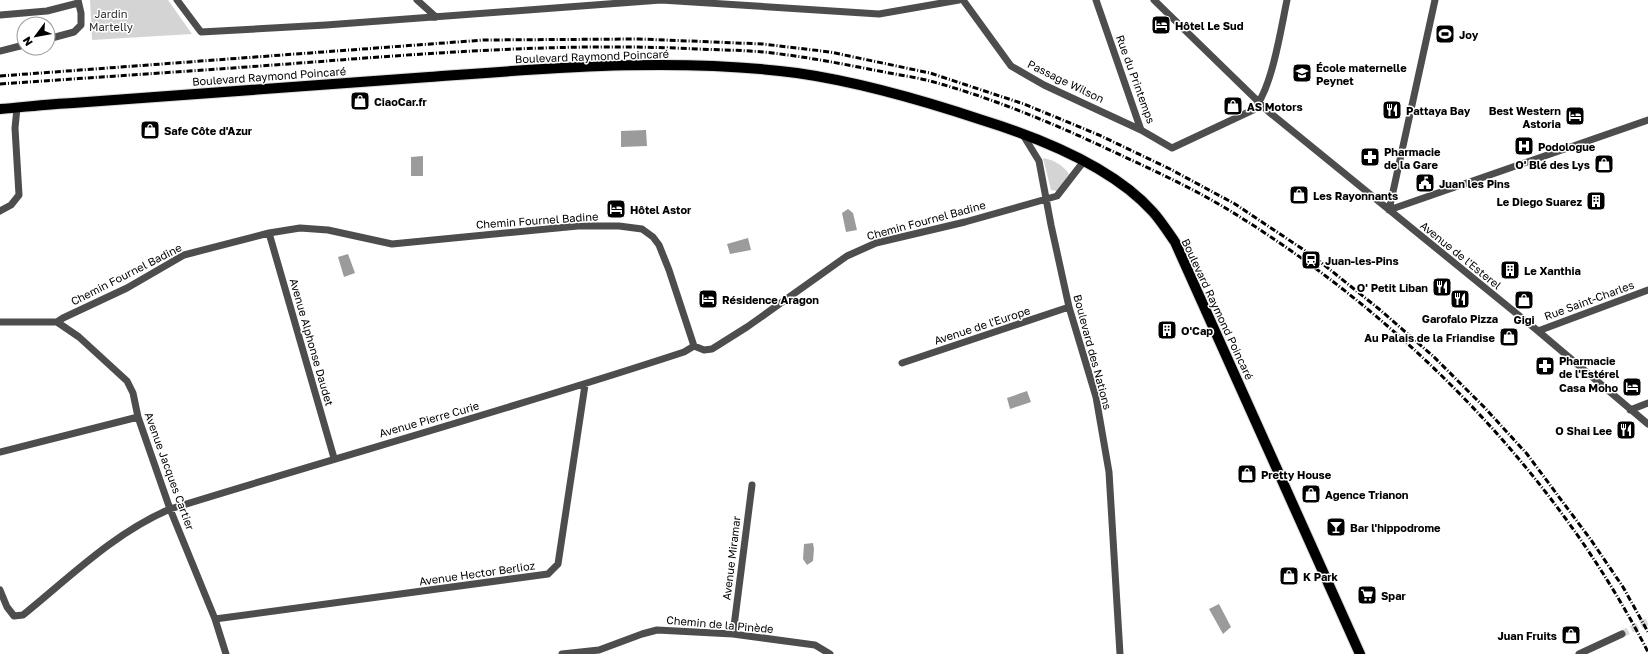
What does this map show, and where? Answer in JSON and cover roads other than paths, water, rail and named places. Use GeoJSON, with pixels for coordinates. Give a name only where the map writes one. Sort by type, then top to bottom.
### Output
{"type":"FeatureCollection","features":[{"type":"Feature","properties":{"kind":"main road","name":"Boulevard Raymond Poincaré"},"geometry":{"type":"LineString","coordinates":[[0,109],[458,74],[644,64],[797,73],[857,84],[934,104],[1011,129],[1084,161],[1108,174],[1130,190],[1154,213],[1174,242],[1360,654]]}},
{"type":"Feature","properties":{"kind":"street"},"geometry":{"type":"LineString","coordinates":[[177,0],[201,32],[326,25],[661,0],[879,14],[959,0]]}},
{"type":"Feature","properties":{"kind":"street"},"geometry":{"type":"LineString","coordinates":[[417,0],[436,17]]}},
{"type":"Feature","properties":{"kind":"street","name":"Passage Wilson"},"geometry":{"type":"LineString","coordinates":[[963,0],[1011,66],[1044,85],[1141,130]]}},
{"type":"Feature","properties":{"kind":"street","name":"Rue du Printemps"},"geometry":{"type":"LineString","coordinates":[[1096,0],[1141,130],[1172,148],[1253,110],[1260,103]]}},
{"type":"Feature","properties":{"kind":"street","name":"Avenue de l'Esterel"},"geometry":{"type":"LineString","coordinates":[[1154,0],[1260,103],[1538,331],[1648,424]]}},
{"type":"Feature","properties":{"kind":"street"},"geometry":{"type":"LineString","coordinates":[[1260,103],[1268,83],[1287,0]]}},
{"type":"Feature","properties":{"kind":"street"},"geometry":{"type":"LineString","coordinates":[[1389,210],[1435,0]]}},
{"type":"Feature","properties":{"kind":"street"},"geometry":{"type":"LineString","coordinates":[[0,15],[47,10],[78,1],[81,13],[81,25],[74,32],[56,37]]}},
{"type":"Feature","properties":{"kind":"street"},"geometry":{"type":"LineString","coordinates":[[0,51],[16,47]]}},
{"type":"Feature","properties":{"kind":"street"},"geometry":{"type":"LineString","coordinates":[[0,211],[11,205],[19,195],[15,128],[17,108]]}},
{"type":"Feature","properties":{"kind":"street"},"geometry":{"type":"LineString","coordinates":[[1389,210],[1648,120]]}},
{"type":"Feature","properties":{"kind":"street","name":"Boulevard des Nations"},"geometry":{"type":"LineString","coordinates":[[1023,135],[1039,161],[1069,307],[1096,397],[1109,472],[1120,654]]}},
{"type":"Feature","properties":{"kind":"street","name":"Chemin Fournel Badine"},"geometry":{"type":"LineString","coordinates":[[0,322],[57,322],[127,288],[184,255],[269,233],[300,228],[328,230],[392,244],[578,226],[620,226],[642,229],[653,237],[659,245],[669,270],[694,346],[704,350],[712,349],[747,327],[847,256],[876,243],[965,222],[1057,196],[1084,161]]}},
{"type":"Feature","properties":{"kind":"street","name":"Avenue Alphonse Daudet"},"geometry":{"type":"LineString","coordinates":[[269,233],[334,458]]}},
{"type":"Feature","properties":{"kind":"street","name":"Rue Saint-Charles"},"geometry":{"type":"LineString","coordinates":[[1538,331],[1648,290]]}},
{"type":"Feature","properties":{"kind":"street","name":"Avenue de l'Europe"},"geometry":{"type":"LineString","coordinates":[[902,363],[1069,307]]}},
{"type":"Feature","properties":{"kind":"street","name":"Avenue Jacques Cartier"},"geometry":{"type":"LineString","coordinates":[[57,322],[79,337],[127,381],[133,393],[138,417],[170,509],[215,619],[226,654]]}},
{"type":"Feature","properties":{"kind":"street","name":"Avenue Pierre Curie"},"geometry":{"type":"LineString","coordinates":[[0,590],[7,606],[14,616],[24,616],[117,538],[149,518],[170,509],[334,458],[585,385],[684,352],[694,346]]}},
{"type":"Feature","properties":{"kind":"street","name":"Avenue Hector Berlioz"},"geometry":{"type":"LineString","coordinates":[[215,619],[548,574],[558,564],[585,385]]}},
{"type":"Feature","properties":{"kind":"street"},"geometry":{"type":"LineString","coordinates":[[1630,410],[1648,403]]}},
{"type":"Feature","properties":{"kind":"street"},"geometry":{"type":"LineString","coordinates":[[0,452],[138,417]]}},
{"type":"Feature","properties":{"kind":"street","name":"Avenue Miramar"},"geometry":{"type":"LineString","coordinates":[[733,634],[752,485]]}},
{"type":"Feature","properties":{"kind":"street","name":"Chemin de la Pinède"},"geometry":{"type":"LineString","coordinates":[[562,654],[598,650],[657,630],[733,634],[815,645],[830,654]]}},
{"type":"Feature","properties":{"kind":"street"},"geometry":{"type":"LineString","coordinates":[[1579,654],[1622,634]]}},
{"type":"Feature","properties":{"kind":"tunnel"},"geometry":{"type":"LineString","coordinates":[[1622,634],[1648,621]]}},
{"type":"Feature","properties":{"kind":"railway"},"geometry":{"type":"LineString","coordinates":[[0,76],[484,40],[639,39],[763,44],[830,52],[930,73],[1024,104],[1099,135],[1170,169],[1235,204],[1313,256],[1379,309],[1433,356],[1485,408],[1527,454],[1591,540],[1623,587],[1648,632]]}},
{"type":"Feature","properties":{"kind":"railway"},"geometry":{"type":"LineString","coordinates":[[0,84],[473,51],[562,47],[652,47],[763,52],[793,56],[919,78],[977,95],[1024,112],[1069,131],[1210,199],[1240,217],[1302,259],[1362,305],[1419,354],[1473,408],[1524,465],[1570,525],[1612,587],[1648,652]]}},
{"type":"Feature","properties":{"kind":"place","name":"Hôtel Le Sud"},"geometry":{"type":"Point","coordinates":[1161,25]}},
{"type":"Feature","properties":{"kind":"place","name":"Joy"},"geometry":{"type":"Point","coordinates":[1445,34]}},
{"type":"Feature","properties":{"kind":"place","name":"École maternelle Peynet"},"geometry":{"type":"Point","coordinates":[1302,73]}},
{"type":"Feature","properties":{"kind":"place","name":"CiaoCar.fr"},"geometry":{"type":"Point","coordinates":[360,101]}},
{"type":"Feature","properties":{"kind":"place","name":"AS Motors"},"geometry":{"type":"Point","coordinates":[1233,106]}},
{"type":"Feature","properties":{"kind":"place","name":"Pattaya Bay"},"geometry":{"type":"Point","coordinates":[1392,110]}},
{"type":"Feature","properties":{"kind":"place","name":"Best Western Astoria"},"geometry":{"type":"Point","coordinates":[1575,116]}},
{"type":"Feature","properties":{"kind":"place","name":"Safe Côte d'Azur"},"geometry":{"type":"Point","coordinates":[150,130]}},
{"type":"Feature","properties":{"kind":"place","name":"Podologue"},"geometry":{"type":"Point","coordinates":[1524,146]}},
{"type":"Feature","properties":{"kind":"place","name":"Pharmacie de la Gare"},"geometry":{"type":"Point","coordinates":[1370,157]}},
{"type":"Feature","properties":{"kind":"place","name":"O' Blé des Lys"},"geometry":{"type":"Point","coordinates":[1604,164]}},
{"type":"Feature","properties":{"kind":"place","name":"Juan les Pins"},"geometry":{"type":"Point","coordinates":[1425,183]}},
{"type":"Feature","properties":{"kind":"place","name":"Les Rayonnants"},"geometry":{"type":"Point","coordinates":[1299,195]}},
{"type":"Feature","properties":{"kind":"place","name":"Le Diego Suarez"},"geometry":{"type":"Point","coordinates":[1596,201]}},
{"type":"Feature","properties":{"kind":"place","name":"Hôtel Astor"},"geometry":{"type":"Point","coordinates":[616,209]}},
{"type":"Feature","properties":{"kind":"place","name":"Juan-les-Pins"},"geometry":{"type":"Point","coordinates":[1311,260]}},
{"type":"Feature","properties":{"kind":"place","name":"Le Xanthia"},"geometry":{"type":"Point","coordinates":[1510,270]}},
{"type":"Feature","properties":{"kind":"place","name":"O' Petit Liban"},"geometry":{"type":"Point","coordinates":[1442,287]}},
{"type":"Feature","properties":{"kind":"place","name":"Résidence Aragon"},"geometry":{"type":"Point","coordinates":[708,299]}},
{"type":"Feature","properties":{"kind":"place","name":"Garofalo Pizza"},"geometry":{"type":"Point","coordinates":[1460,299]}},
{"type":"Feature","properties":{"kind":"place","name":"Gigi"},"geometry":{"type":"Point","coordinates":[1524,300]}},
{"type":"Feature","properties":{"kind":"place","name":"O'Cap"},"geometry":{"type":"Point","coordinates":[1167,330]}},
{"type":"Feature","properties":{"kind":"place","name":"Au Palais de la Friandise"},"geometry":{"type":"Point","coordinates":[1509,337]}},
{"type":"Feature","properties":{"kind":"place","name":"Pharmacie de l'Estérel"},"geometry":{"type":"Point","coordinates":[1545,366]}},
{"type":"Feature","properties":{"kind":"place","name":"Casa Moho"},"geometry":{"type":"Point","coordinates":[1632,387]}},
{"type":"Feature","properties":{"kind":"place","name":"O Shai Lee"},"geometry":{"type":"Point","coordinates":[1626,430]}},
{"type":"Feature","properties":{"kind":"place","name":"Pretty House"},"geometry":{"type":"Point","coordinates":[1247,474]}},
{"type":"Feature","properties":{"kind":"place","name":"Agence Trianon"},"geometry":{"type":"Point","coordinates":[1311,494]}},
{"type":"Feature","properties":{"kind":"place","name":"Bar l'hippodrome"},"geometry":{"type":"Point","coordinates":[1336,527]}},
{"type":"Feature","properties":{"kind":"place","name":"K Park"},"geometry":{"type":"Point","coordinates":[1289,576]}},
{"type":"Feature","properties":{"kind":"place","name":"Spar"},"geometry":{"type":"Point","coordinates":[1367,595]}},
{"type":"Feature","properties":{"kind":"place","name":"Juan Fruits"},"geometry":{"type":"Point","coordinates":[1571,635]}},
{"type":"Feature","properties":{"kind":"park label","name":"Jardin Martelly"},"geometry":{"type":"Point","coordinates":[111,19]}}]}
